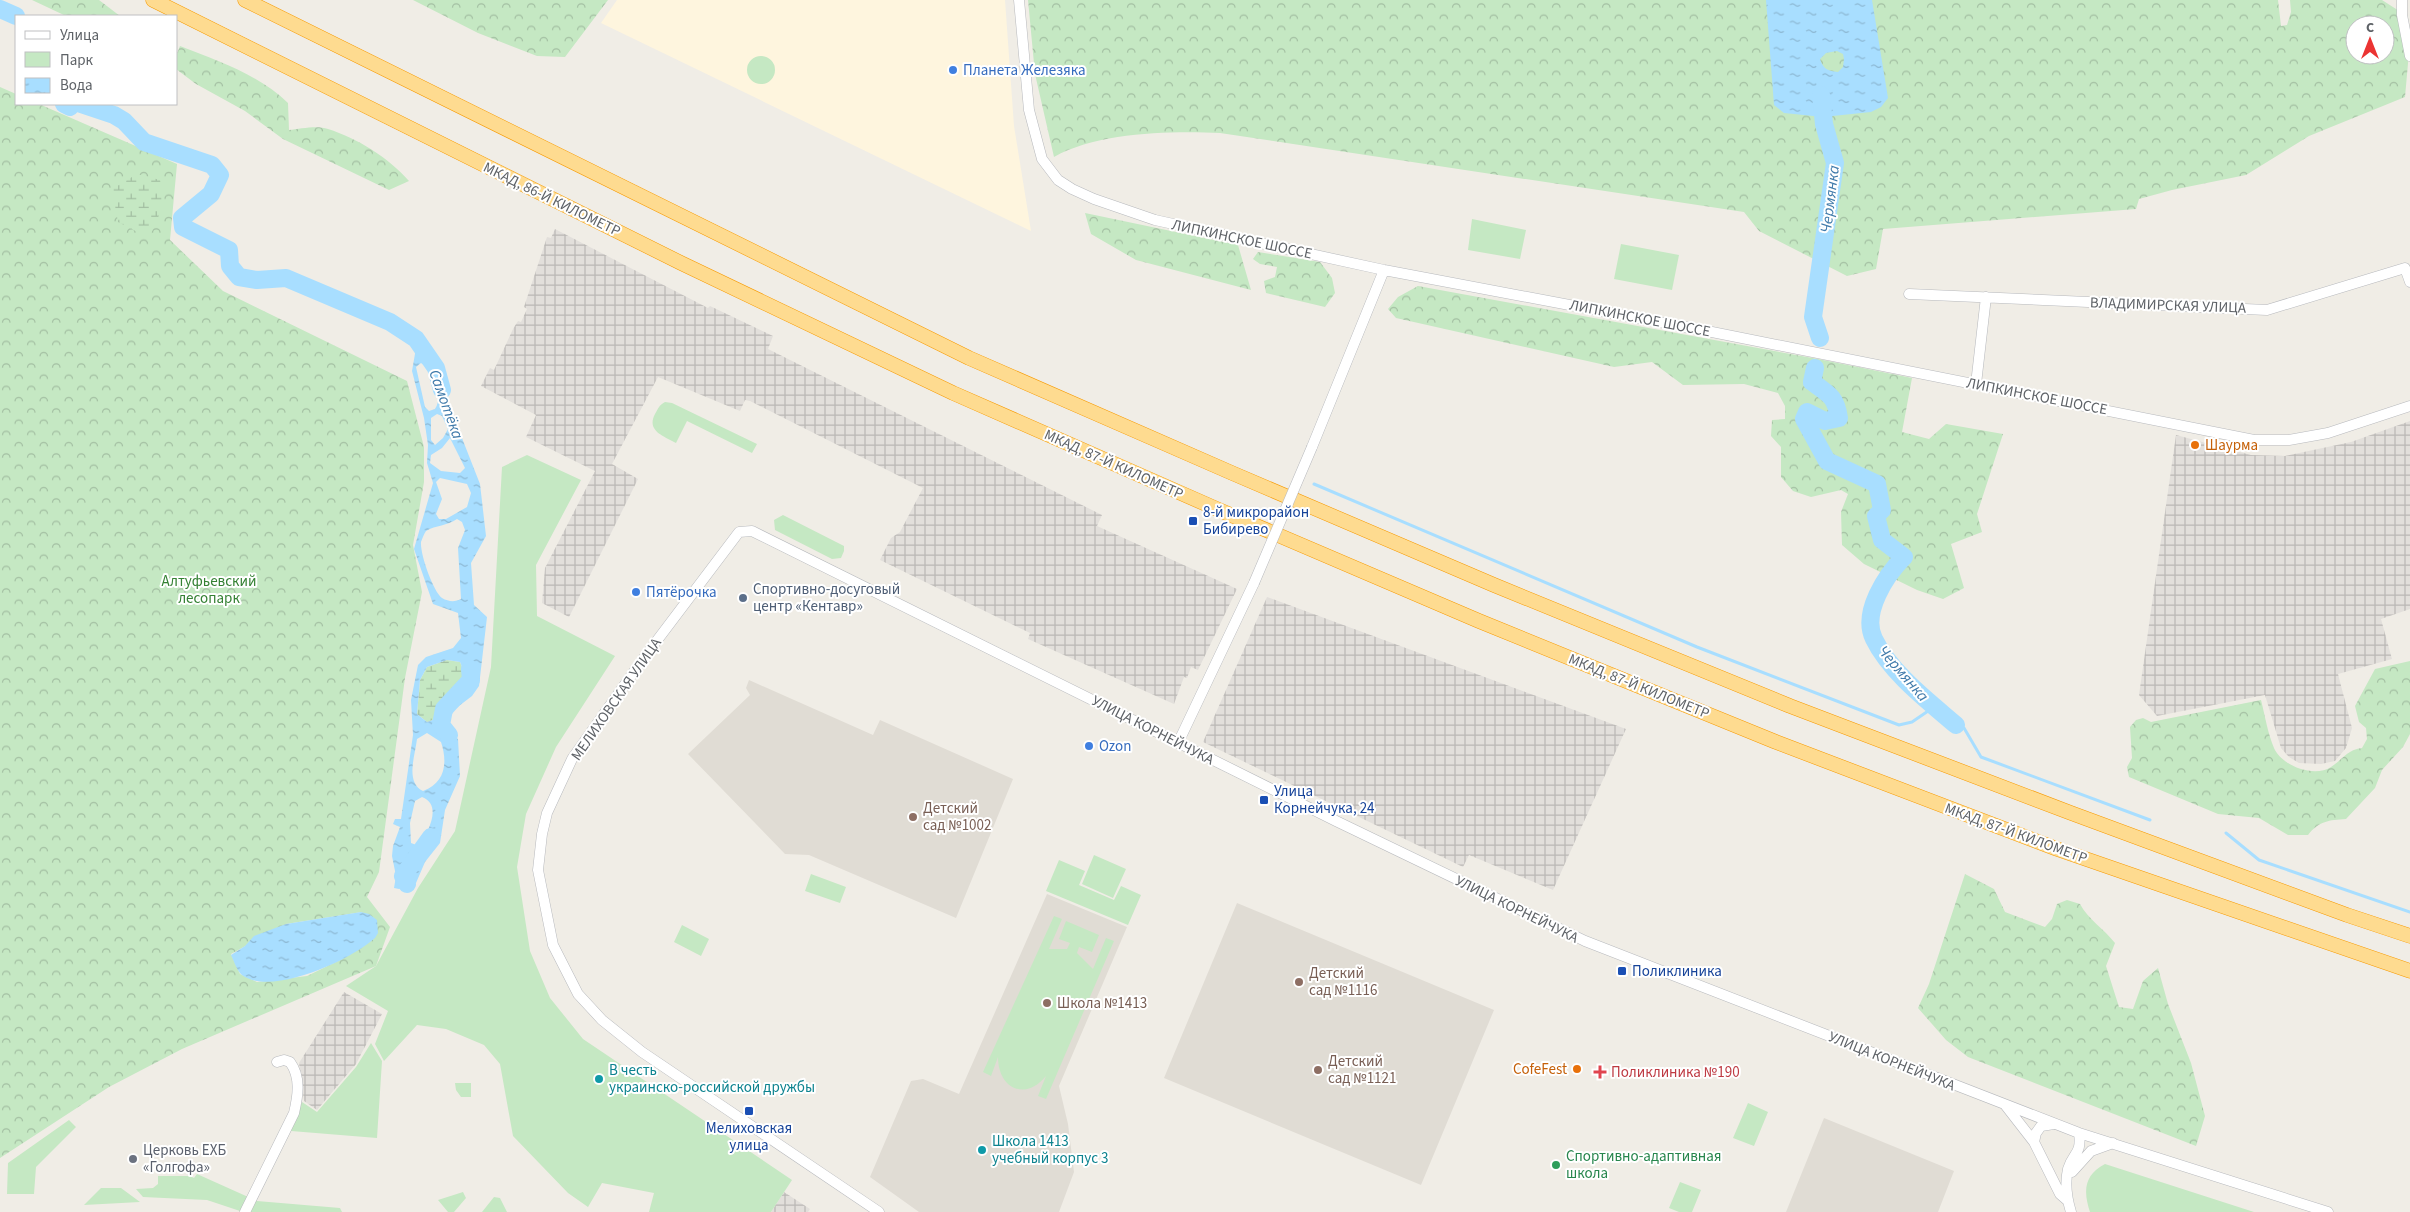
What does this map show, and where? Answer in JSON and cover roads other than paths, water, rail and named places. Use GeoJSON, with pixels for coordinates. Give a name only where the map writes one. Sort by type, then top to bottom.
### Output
{"type":"FeatureCollection","features":[{"type":"Feature","properties":{"kind":"highway","name":"МКАД, 86-Й КИЛОМЕТР"},"geometry":{"type":"LineString","coordinates":[[153,0],[681,263],[953,393]]}},
{"type":"Feature","properties":{"kind":"highway"},"geometry":{"type":"LineString","coordinates":[[245,0],[969,358],[1494,585],[1790,706],[2348,915],[2410,936]]}},
{"type":"Feature","properties":{"kind":"highway","name":"МКАД, 87-Й КИЛОМЕТР"},"geometry":{"type":"LineString","coordinates":[[953,393],[1443,605],[1776,742],[2057,849],[2410,971]]}},
{"type":"Feature","properties":{"kind":"street","name":"ЛИПКИНСКОЕ ШОССЕ"},"geometry":{"type":"LineString","coordinates":[[1020,0],[1026,84],[1033,128],[1042,159],[1058,180],[1072,189],[1094,200],[1155,220],[1384,270],[1976,384],[2254,440],[2289,440],[2328,434],[2410,406]]}},
{"type":"Feature","properties":{"kind":"street"},"geometry":{"type":"LineString","coordinates":[[2402,0],[2402,16],[2410,56]]}},
{"type":"Feature","properties":{"kind":"street","name":"ВЛАДИМИРСКАЯ УЛИЦА"},"geometry":{"type":"LineString","coordinates":[[1909,294],[2267,310],[2405,268],[2410,282]]}},
{"type":"Feature","properties":{"kind":"street"},"geometry":{"type":"LineString","coordinates":[[1178,743],[1254,583],[1384,270]]}},
{"type":"Feature","properties":{"kind":"street"},"geometry":{"type":"LineString","coordinates":[[1976,384],[1986,297]]}},
{"type":"Feature","properties":{"kind":"street","name":"УЛИЦА КОРНЕЙЧУКА"},"geometry":{"type":"LineString","coordinates":[[739,532],[752,531],[1178,743],[1585,941],[2055,1124],[2328,1212]]}},
{"type":"Feature","properties":{"kind":"street","name":"МЕЛИХОВСКАЯ УЛИЦА"},"geometry":{"type":"LineString","coordinates":[[739,532],[643,658],[572,759],[547,813],[542,834],[538,870],[553,944],[578,994],[602,1020],[642,1052],[879,1212]]}},
{"type":"Feature","properties":{"kind":"street"},"geometry":{"type":"LineString","coordinates":[[244,1212],[294,1113],[298,1095],[295,1072],[290,1062],[284,1060],[277,1062]]}},
{"type":"Feature","properties":{"kind":"street"},"geometry":{"type":"LineString","coordinates":[[2005,1105],[2034,1142],[2060,1194],[2068,1201]]}},
{"type":"Feature","properties":{"kind":"street"},"geometry":{"type":"LineString","coordinates":[[2034,1142],[2036,1133],[2041,1126],[2055,1124]]}},
{"type":"Feature","properties":{"kind":"street"},"geometry":{"type":"LineString","coordinates":[[2071,1212],[2068,1201],[2068,1168],[2081,1145],[2079,1132]]}},
{"type":"Feature","properties":{"kind":"street"},"geometry":{"type":"LineString","coordinates":[[2068,1180],[2073,1170],[2091,1151],[2113,1144]]}},
{"type":"Feature","properties":{"kind":"water"},"geometry":{"type":"Polygon","coordinates":[[[1766,0],[1872,0],[1888,98],[1881,107],[1871,112],[1823,117],[1784,113],[1774,105],[1766,0]],[[1837,51],[1826,53],[1820,59],[1826,69],[1838,72],[1843,67],[1843,54],[1837,51]]]}},
{"type":"Feature","properties":{"kind":"water"},"geometry":{"type":"Polygon","coordinates":[[[422,345],[444,382],[449,405],[480,484],[486,536],[471,563],[474,605],[487,617],[479,686],[472,696],[455,709],[447,723],[450,732],[458,739],[460,776],[445,810],[440,843],[425,862],[416,883],[407,884],[399,889],[394,888],[396,876],[392,856],[393,846],[400,827],[393,824],[395,819],[401,819],[413,735],[411,700],[418,665],[426,657],[453,648],[461,638],[458,613],[433,604],[414,549],[433,483],[427,463],[428,445],[424,418],[412,371],[416,348],[422,345]],[[421,363],[416,367],[425,407],[429,411],[435,409],[439,397],[434,377],[421,363]],[[437,414],[431,418],[431,440],[435,445],[443,438],[448,429],[442,416],[437,414]],[[450,438],[442,448],[431,455],[430,463],[441,471],[460,473],[465,468],[450,438]],[[440,478],[436,482],[442,499],[436,514],[439,519],[446,519],[467,507],[471,493],[467,484],[440,478]],[[457,519],[426,531],[421,542],[421,548],[428,572],[438,594],[442,598],[454,601],[461,599],[458,548],[465,530],[462,522],[457,519]],[[447,660],[427,667],[420,680],[417,714],[427,722],[441,715],[452,705],[466,677],[460,662],[447,660]],[[427,733],[417,739],[413,761],[414,781],[417,787],[423,791],[436,783],[443,771],[444,757],[441,742],[427,733]],[[422,797],[415,801],[410,823],[411,843],[419,846],[426,834],[433,812],[432,806],[422,797]]]}},
{"type":"Feature","properties":{"kind":"water"},"geometry":{"type":"Polygon","coordinates":[[[361,912],[369,914],[377,920],[378,933],[375,938],[348,956],[310,973],[272,982],[255,981],[240,973],[231,955],[245,946],[254,936],[286,924],[361,912]]]}},
{"type":"Feature","properties":{"kind":"waterway","name":"Самотёка"},"geometry":{"type":"LineString","coordinates":[[0,9],[15,16]]}},
{"type":"Feature","properties":{"kind":"waterway","name":"Чермянка"},"geometry":{"type":"LineString","coordinates":[[1820,338],[1813,317],[1835,163],[1824,124],[1821,95]]}},
{"type":"Feature","properties":{"kind":"waterway"},"geometry":{"type":"LineString","coordinates":[[66,105],[70,107],[71,105]]}},
{"type":"Feature","properties":{"kind":"waterway","name":"Самотёка"},"geometry":{"type":"LineString","coordinates":[[84,105],[114,115],[124,121],[144,142],[212,165],[220,175],[211,194],[182,218],[183,227],[229,250],[230,266],[239,277],[257,280],[286,278],[390,322],[416,339],[436,368],[442,390]]}},
{"type":"Feature","properties":{"kind":"waterway","name":"Чермянка"},"geometry":{"type":"LineString","coordinates":[[1815,368],[1812,382],[1831,397],[1836,405],[1839,418],[1825,421],[1807,412],[1804,419],[1827,461],[1877,484],[1882,510],[1876,516],[1882,540],[1904,557],[1890,574],[1877,595],[1871,618],[1871,629],[1874,639],[1881,651],[1900,674],[1956,725]]}},
{"type":"Feature","properties":{"kind":"waterway"},"geometry":{"type":"LineString","coordinates":[[1314,484],[1697,647],[1899,725],[1912,722],[1934,707]]}},
{"type":"Feature","properties":{"kind":"waterway","name":"Самотёка"},"geometry":{"type":"LineString","coordinates":[[449,735],[441,725],[444,709],[471,680],[470,669]]}},
{"type":"Feature","properties":{"kind":"waterway"},"geometry":{"type":"LineString","coordinates":[[1956,725],[1964,728],[1981,757],[2150,820]]}},
{"type":"Feature","properties":{"kind":"waterway"},"geometry":{"type":"LineString","coordinates":[[2226,833],[2259,860],[2410,912]]}},
{"type":"Feature","properties":{"kind":"waterway","name":"Самотёка"},"geometry":{"type":"LineString","coordinates":[[407,884],[403,876],[431,837]]}},
{"type":"Feature","properties":{"kind":"place","name":"Планета Железяка"},"geometry":{"type":"Point","coordinates":[953,70]}},
{"type":"Feature","properties":{"kind":"place","name":"Шаурма"},"geometry":{"type":"Point","coordinates":[2195,445]}},
{"type":"Feature","properties":{"kind":"place","name":"8-й микрорайон Бибирево"},"geometry":{"type":"Point","coordinates":[1193,521]}},
{"type":"Feature","properties":{"kind":"place","name":"Пятёрочка"},"geometry":{"type":"Point","coordinates":[636,592]}},
{"type":"Feature","properties":{"kind":"place","name":"Спортивно-досуговый центр «Кентавр»"},"geometry":{"type":"Point","coordinates":[743,598]}},
{"type":"Feature","properties":{"kind":"place","name":"Ozon"},"geometry":{"type":"Point","coordinates":[1089,746]}},
{"type":"Feature","properties":{"kind":"place","name":"Улица Корнейчука, 24"},"geometry":{"type":"Point","coordinates":[1264,800]}},
{"type":"Feature","properties":{"kind":"place","name":"Детский сад №1002"},"geometry":{"type":"Point","coordinates":[913,817]}},
{"type":"Feature","properties":{"kind":"place","name":"Поликлиника"},"geometry":{"type":"Point","coordinates":[1622,971]}},
{"type":"Feature","properties":{"kind":"place","name":"Детский сад №1116"},"geometry":{"type":"Point","coordinates":[1299,982]}},
{"type":"Feature","properties":{"kind":"place","name":"Школа №1413"},"geometry":{"type":"Point","coordinates":[1047,1003]}},
{"type":"Feature","properties":{"kind":"place","name":"CofeFest"},"geometry":{"type":"Point","coordinates":[1577,1069]}},
{"type":"Feature","properties":{"kind":"place","name":"Детский сад №1121"},"geometry":{"type":"Point","coordinates":[1318,1070]}},
{"type":"Feature","properties":{"kind":"place","name":"Поликлиника №190"},"geometry":{"type":"Point","coordinates":[1600,1072]}},
{"type":"Feature","properties":{"kind":"place","name":"В честь украинско-российской дружбы"},"geometry":{"type":"Point","coordinates":[599,1079]}},
{"type":"Feature","properties":{"kind":"place","name":"Мелиховская улица"},"geometry":{"type":"Point","coordinates":[749,1111]}},
{"type":"Feature","properties":{"kind":"place","name":"Школа 1413 учебный корпус 3"},"geometry":{"type":"Point","coordinates":[982,1150]}},
{"type":"Feature","properties":{"kind":"place","name":"Церковь ЕХБ «Голгофа»"},"geometry":{"type":"Point","coordinates":[133,1159]}},
{"type":"Feature","properties":{"kind":"place","name":"Спортивно-адаптивная школа"},"geometry":{"type":"Point","coordinates":[1556,1165]}},
{"type":"Feature","properties":{"kind":"park label","name":"Алтуфьевский лесопарк"},"geometry":{"type":"Point","coordinates":[209,590]}}]}
